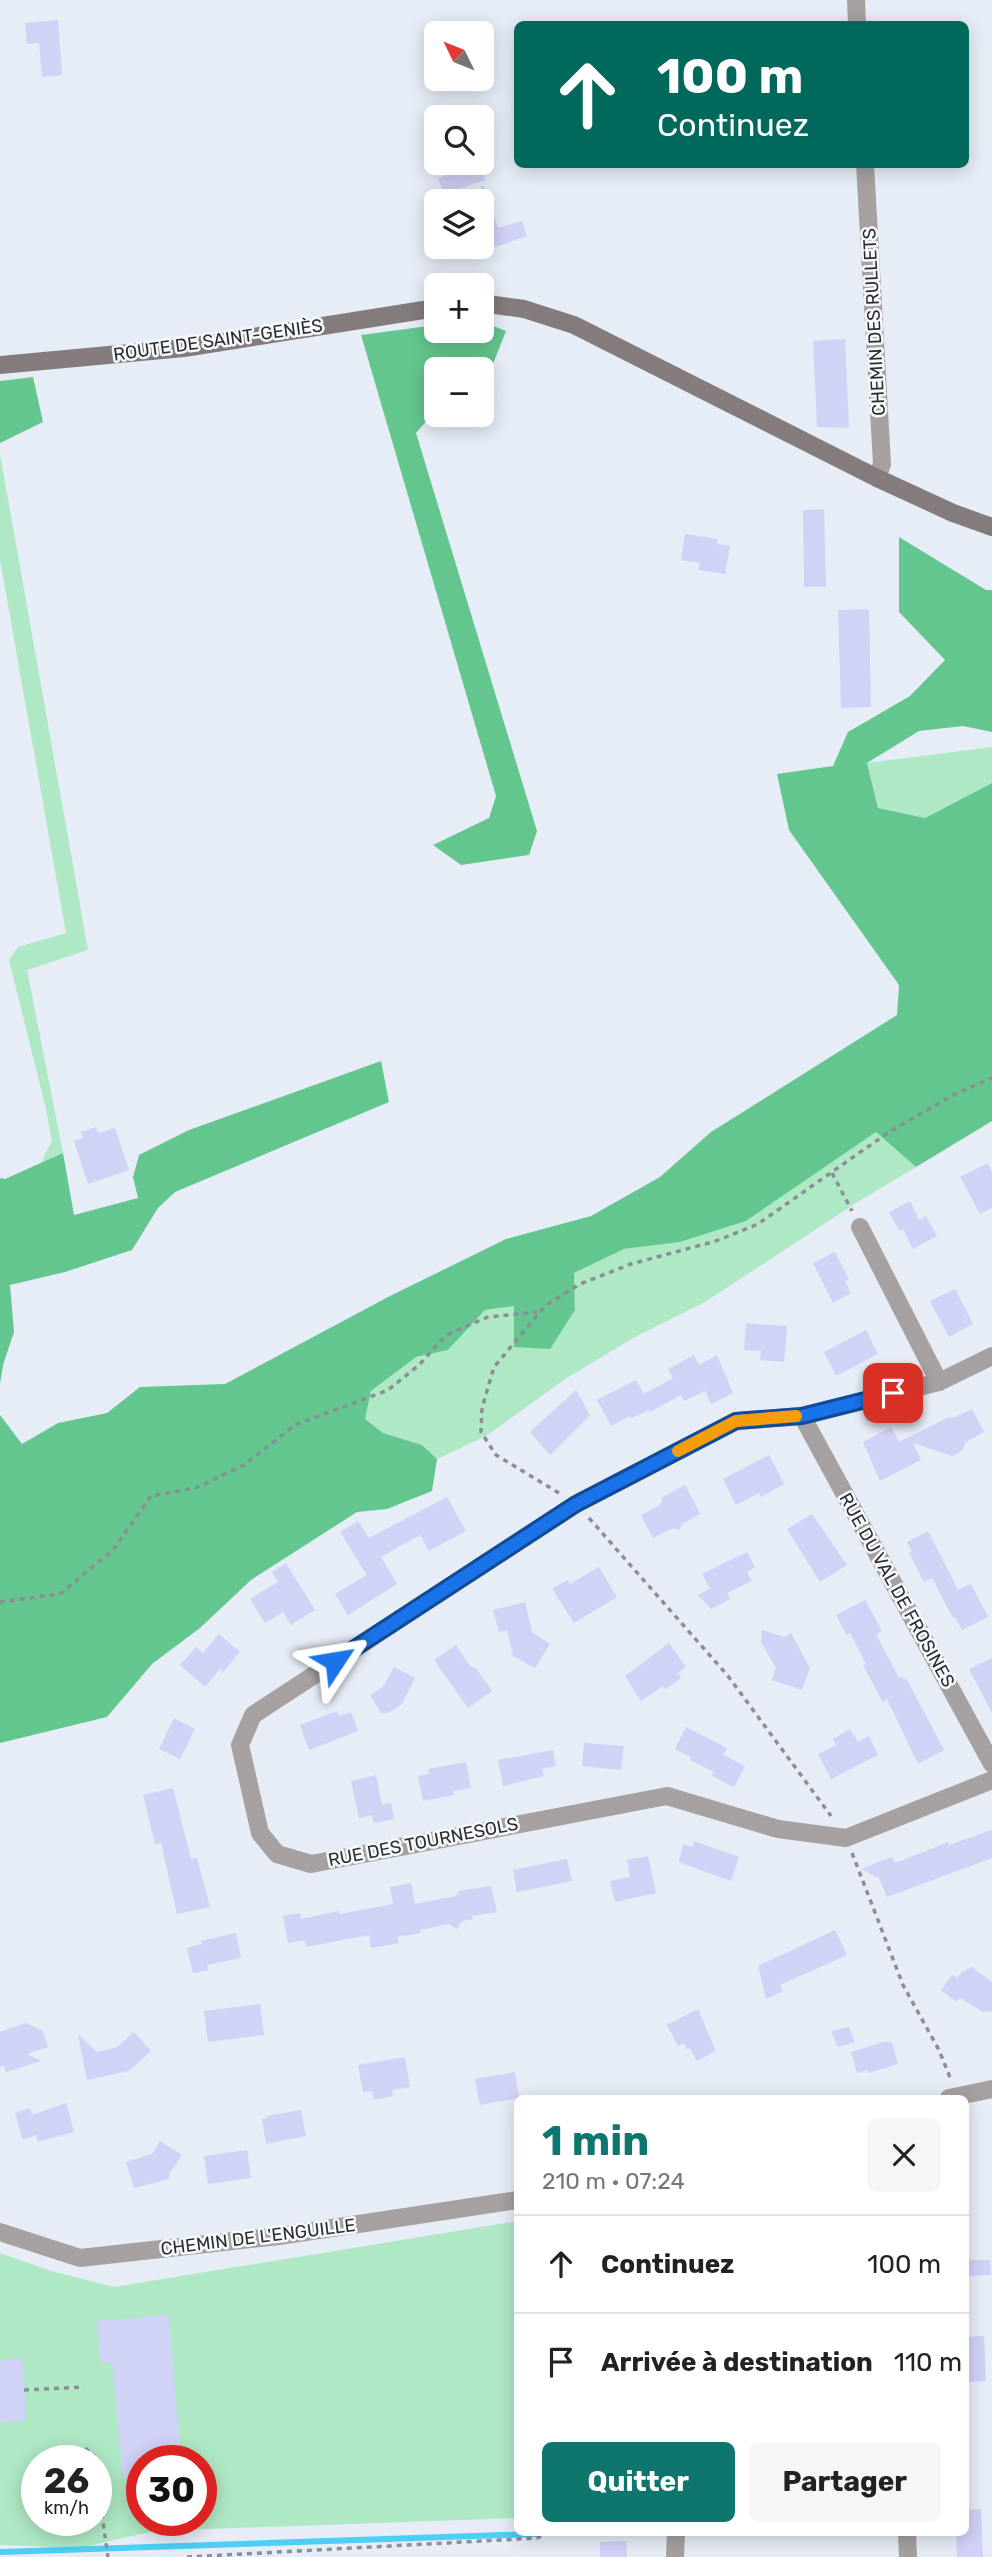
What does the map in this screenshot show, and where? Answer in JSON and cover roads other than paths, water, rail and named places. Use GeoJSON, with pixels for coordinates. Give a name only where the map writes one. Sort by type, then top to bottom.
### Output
{"type":"FeatureCollection","features":[{"type":"Feature","properties":{"kind":"main road"},"geometry":{"type":"LineString","coordinates":[[494,305],[524,309],[574,325],[877,478],[953,513],[992,527]]}},
{"type":"Feature","properties":{"kind":"main road","name":"ROUTE DE SAINT-GENIÈS"},"geometry":{"type":"LineString","coordinates":[[0,365],[184,348],[424,310]]}},
{"type":"Feature","properties":{"kind":"street"},"geometry":{"type":"LineString","coordinates":[[856,0],[858,21]]}},
{"type":"Feature","properties":{"kind":"street","name":"CHEMIN DES RULLETS"},"geometry":{"type":"LineString","coordinates":[[865,168],[882,464],[877,478]]}},
{"type":"Feature","properties":{"kind":"street"},"geometry":{"type":"LineString","coordinates":[[860,1227],[939,1382]]}},
{"type":"Feature","properties":{"kind":"street","name":"RUE DES TOURNESOLS"},"geometry":{"type":"LineString","coordinates":[[992,1356],[939,1382],[802,1416],[736,1421],[576,1504],[253,1715],[240,1745],[260,1833],[277,1854],[311,1864],[667,1796],[778,1829],[846,1838],[992,1780]]}},
{"type":"Feature","properties":{"kind":"street","name":"RUE DU VAL DE FROSINES"},"geometry":{"type":"LineString","coordinates":[[802,1416],[992,1763]]}},
{"type":"Feature","properties":{"kind":"street"},"geometry":{"type":"LineString","coordinates":[[963,2095],[992,2089]]}},
{"type":"Feature","properties":{"kind":"street","name":"CHEMIN DE L'ENGUILLE"},"geometry":{"type":"LineString","coordinates":[[0,2232],[80,2258],[279,2236],[514,2201]]}},
{"type":"Feature","properties":{"kind":"street"},"geometry":{"type":"LineString","coordinates":[[676,2536],[676,2557]]}},
{"type":"Feature","properties":{"kind":"street"},"geometry":{"type":"LineString","coordinates":[[907,2536],[908,2557]]}},
{"type":"Feature","properties":{"kind":"waterway"},"geometry":{"type":"LineString","coordinates":[[0,2552],[514,2535]]}}]}
